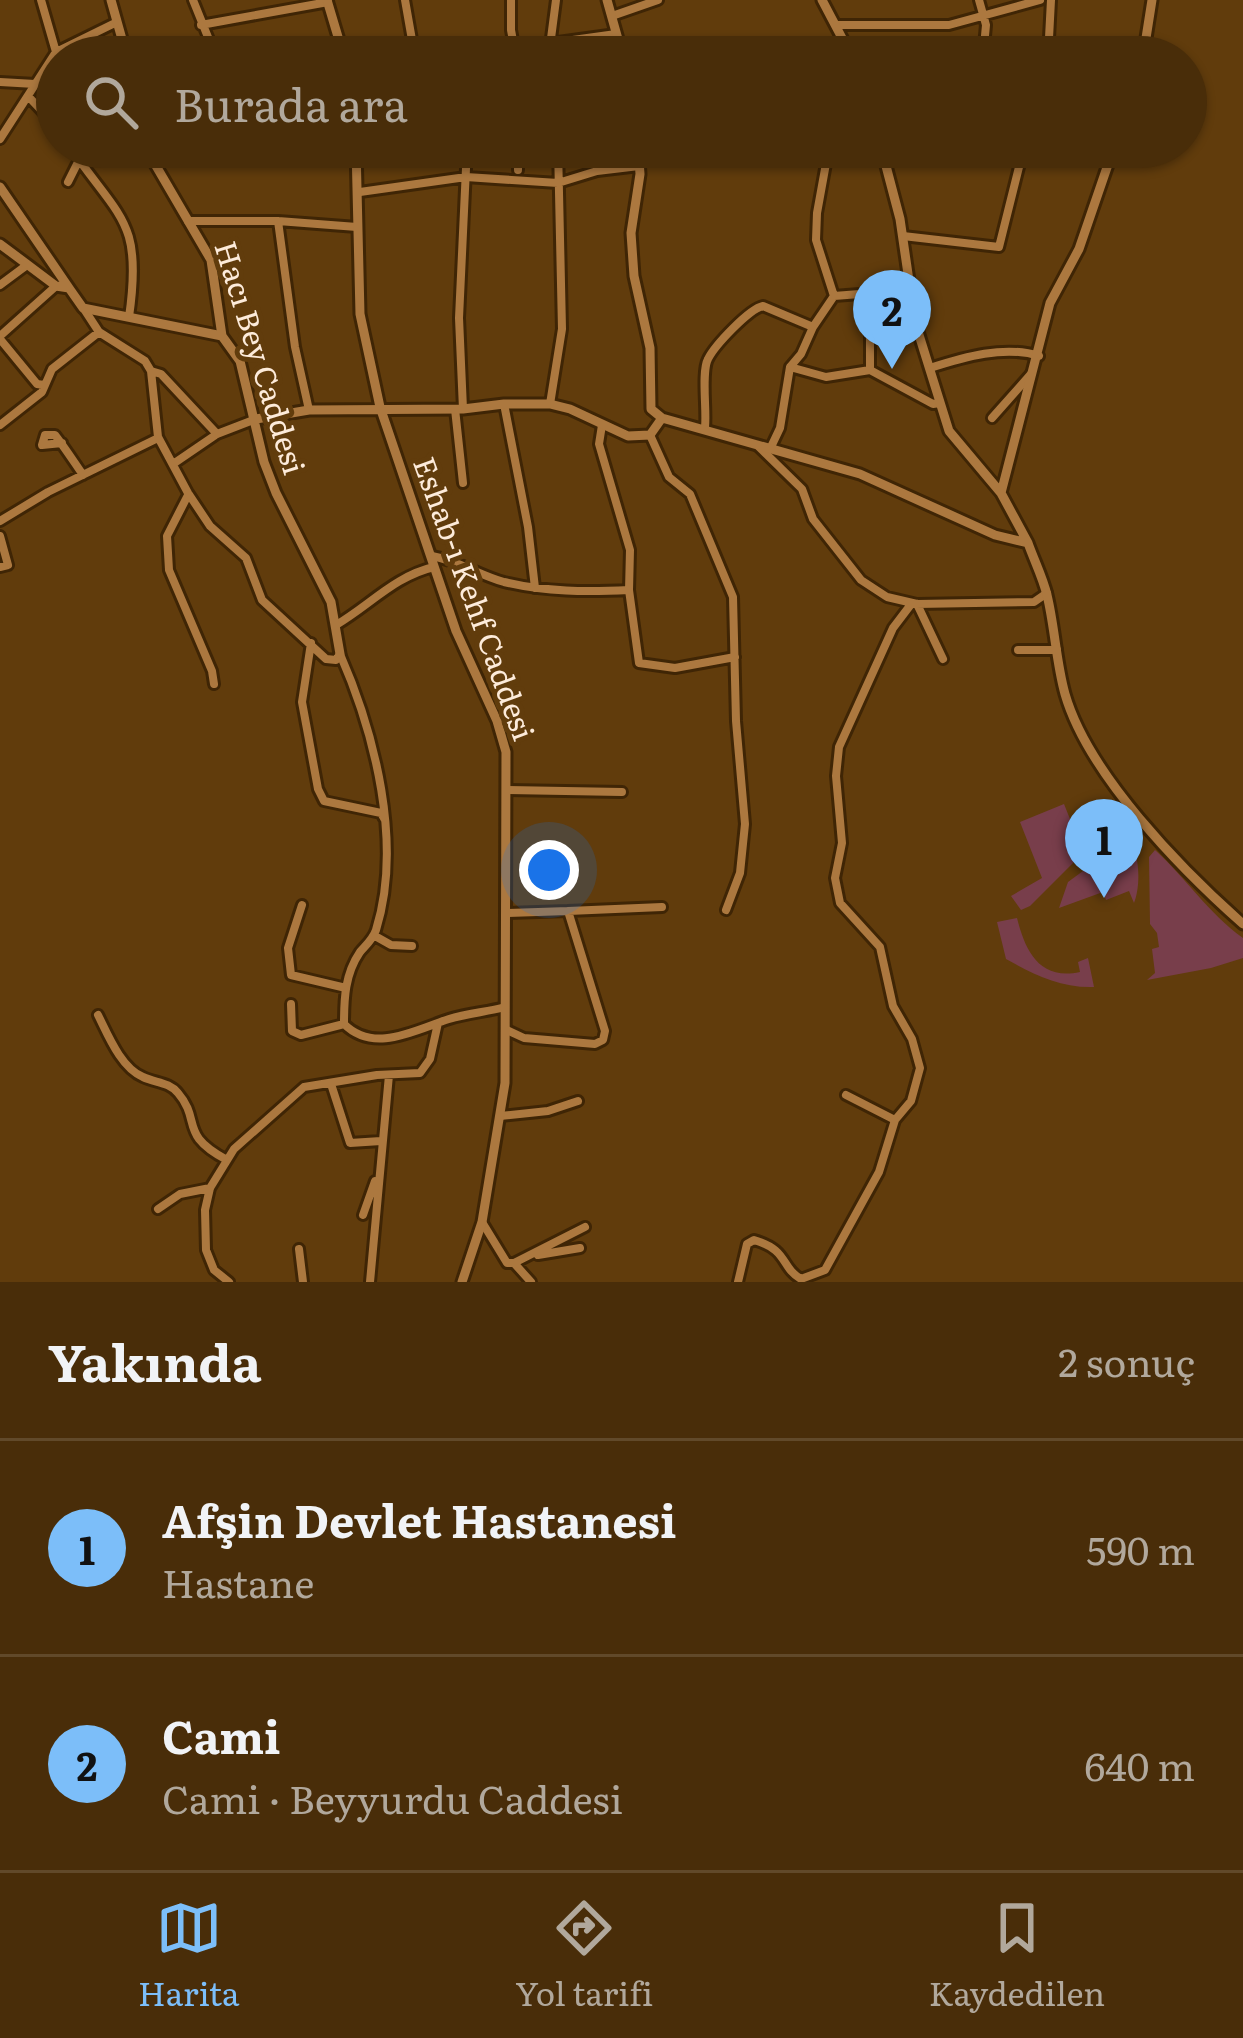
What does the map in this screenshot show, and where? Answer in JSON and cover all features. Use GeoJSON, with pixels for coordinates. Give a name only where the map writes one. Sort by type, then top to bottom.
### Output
{"type":"FeatureCollection","features":[{"type":"Feature","properties":{"kind":"street"},"geometry":{"type":"LineString","coordinates":[[41,0],[51,36]]}},
{"type":"Feature","properties":{"kind":"street"},"geometry":{"type":"LineString","coordinates":[[111,0],[121,36]]}},
{"type":"Feature","properties":{"kind":"street"},"geometry":{"type":"LineString","coordinates":[[194,0],[206,36]]}},
{"type":"Feature","properties":{"kind":"street"},"geometry":{"type":"LineString","coordinates":[[405,0],[411,36]]}},
{"type":"Feature","properties":{"kind":"street"},"geometry":{"type":"LineString","coordinates":[[511,0],[514,36]]}},
{"type":"Feature","properties":{"kind":"street"},"geometry":{"type":"LineString","coordinates":[[554,36],[556,0]]}},
{"type":"Feature","properties":{"kind":"street"},"geometry":{"type":"LineString","coordinates":[[605,36],[616,34],[607,0]]}},
{"type":"Feature","properties":{"kind":"street"},"geometry":{"type":"LineString","coordinates":[[612,16],[658,0]]}},
{"type":"Feature","properties":{"kind":"street"},"geometry":{"type":"LineString","coordinates":[[822,0],[842,36]]}},
{"type":"Feature","properties":{"kind":"street"},"geometry":{"type":"LineString","coordinates":[[979,0],[984,36]]}},
{"type":"Feature","properties":{"kind":"street"},"geometry":{"type":"LineString","coordinates":[[836,25],[949,25],[1040,0]]}},
{"type":"Feature","properties":{"kind":"street"},"geometry":{"type":"LineString","coordinates":[[1049,36],[1052,0]]}},
{"type":"Feature","properties":{"kind":"street"},"geometry":{"type":"LineString","coordinates":[[1146,36],[1152,0]]}},
{"type":"Feature","properties":{"kind":"street"},"geometry":{"type":"LineString","coordinates":[[201,25],[328,1],[338,36]]}},
{"type":"Feature","properties":{"kind":"street"},"geometry":{"type":"LineString","coordinates":[[89,36],[117,22]]}},
{"type":"Feature","properties":{"kind":"street"},"geometry":{"type":"LineString","coordinates":[[0,82],[35,84],[0,139]]}},
{"type":"Feature","properties":{"kind":"street"},"geometry":{"type":"LineString","coordinates":[[28,96],[36,104]]}},
{"type":"Feature","properties":{"kind":"street"},"geometry":{"type":"LineString","coordinates":[[68,182],[75,168]]}},
{"type":"Feature","properties":{"kind":"street"},"geometry":{"type":"LineString","coordinates":[[81,168],[129,230],[135,273],[129,317]]}},
{"type":"Feature","properties":{"kind":"street","name":"Hacı Bey Caddesi"},"geometry":{"type":"LineString","coordinates":[[157,168],[211,260],[222,336],[240,362],[270,477],[324,584],[340,654]]}},
{"type":"Feature","properties":{"kind":"street","name":"Eshab-ı Kehf Caddesi"},"geometry":{"type":"LineString","coordinates":[[357,168],[361,314],[380,406],[456,631],[506,752],[507,1030],[500,1116],[482,1222],[462,1282]]}},
{"type":"Feature","properties":{"kind":"street"},"geometry":{"type":"LineString","coordinates":[[464,482],[459,318],[466,168]]}},
{"type":"Feature","properties":{"kind":"street"},"geometry":{"type":"LineString","coordinates":[[550,404],[562,329],[557,168]]}},
{"type":"Feature","properties":{"kind":"street"},"geometry":{"type":"LineString","coordinates":[[359,192],[466,177],[557,183],[622,168]]}},
{"type":"Feature","properties":{"kind":"street"},"geometry":{"type":"LineString","coordinates":[[639,168],[631,233],[634,276],[650,348],[650,409],[662,418],[860,474],[995,535],[1028,543]]}},
{"type":"Feature","properties":{"kind":"street"},"geometry":{"type":"LineString","coordinates":[[826,168],[816,240],[834,296]]}},
{"type":"Feature","properties":{"kind":"street"},"geometry":{"type":"LineString","coordinates":[[886,168],[903,236],[915,322],[949,431],[1001,493],[1028,543],[1047,593],[1065,693],[1081,737],[1101,771],[1243,924]]}},
{"type":"Feature","properties":{"kind":"street"},"geometry":{"type":"LineString","coordinates":[[903,236],[999,247],[1019,168]]}},
{"type":"Feature","properties":{"kind":"street"},"geometry":{"type":"LineString","coordinates":[[1001,493],[1050,303],[1078,249],[1107,168]]}},
{"type":"Feature","properties":{"kind":"street"},"geometry":{"type":"LineString","coordinates":[[0,188],[99,332],[145,361],[151,371],[158,437],[210,526],[247,558],[262,600],[326,659],[335,660],[340,654],[363,706],[386,821],[382,900],[375,936],[348,974],[344,1024]]}},
{"type":"Feature","properties":{"kind":"street"},"geometry":{"type":"LineString","coordinates":[[278,220],[295,347],[309,410]]}},
{"type":"Feature","properties":{"kind":"street"},"geometry":{"type":"LineString","coordinates":[[188,221],[278,220],[357,227]]}},
{"type":"Feature","properties":{"kind":"street"},"geometry":{"type":"LineString","coordinates":[[0,244],[56,286],[69,287]]}},
{"type":"Feature","properties":{"kind":"street"},"geometry":{"type":"LineString","coordinates":[[0,285],[27,265]]}},
{"type":"Feature","properties":{"kind":"street"},"geometry":{"type":"LineString","coordinates":[[44,385],[37,384],[0,337],[56,286]]}},
{"type":"Feature","properties":{"kind":"street"},"geometry":{"type":"LineString","coordinates":[[834,296],[910,290]]}},
{"type":"Feature","properties":{"kind":"street"},"geometry":{"type":"LineString","coordinates":[[772,447],[780,428],[790,367],[834,296]]}},
{"type":"Feature","properties":{"kind":"street"},"geometry":{"type":"LineString","coordinates":[[870,296],[870,370]]}},
{"type":"Feature","properties":{"kind":"street"},"geometry":{"type":"LineString","coordinates":[[704,427],[708,359],[743,318],[763,306],[813,327]]}},
{"type":"Feature","properties":{"kind":"street"},"geometry":{"type":"LineString","coordinates":[[83,308],[222,336]]}},
{"type":"Feature","properties":{"kind":"street"},"geometry":{"type":"LineString","coordinates":[[0,425],[42,392],[52,369],[99,332]]}},
{"type":"Feature","properties":{"kind":"street"},"geometry":{"type":"LineString","coordinates":[[930,368],[1001,352],[1021,350],[1039,356]]}},
{"type":"Feature","properties":{"kind":"street"},"geometry":{"type":"LineString","coordinates":[[790,367],[826,377],[870,370],[933,404],[940,403]]}},
{"type":"Feature","properties":{"kind":"street"},"geometry":{"type":"LineString","coordinates":[[992,418],[1036,368]]}},
{"type":"Feature","properties":{"kind":"street"},"geometry":{"type":"LineString","coordinates":[[151,371],[160,374],[217,434]]}},
{"type":"Feature","properties":{"kind":"street"},"geometry":{"type":"LineString","coordinates":[[504,404],[535,588]]}},
{"type":"Feature","properties":{"kind":"street"},"geometry":{"type":"LineString","coordinates":[[173,464],[217,434],[256,419],[309,410],[380,406],[459,410],[550,404],[628,436],[650,435]]}},
{"type":"Feature","properties":{"kind":"street"},"geometry":{"type":"LineString","coordinates":[[650,435],[662,418]]}},
{"type":"Feature","properties":{"kind":"street"},"geometry":{"type":"LineString","coordinates":[[602,425],[599,444],[629,550],[639,663],[675,668],[736,656]]}},
{"type":"Feature","properties":{"kind":"street"},"geometry":{"type":"LineString","coordinates":[[49,450],[42,445],[45,435],[55,435],[83,476]]}},
{"type":"Feature","properties":{"kind":"street"},"geometry":{"type":"LineString","coordinates":[[650,435],[669,477],[690,494],[733,597],[745,824],[740,873],[726,910]]}},
{"type":"Feature","properties":{"kind":"street"},"geometry":{"type":"LineString","coordinates":[[0,520],[158,437]]}},
{"type":"Feature","properties":{"kind":"street"},"geometry":{"type":"LineString","coordinates":[[755,443],[802,489],[813,519],[861,580],[887,598],[914,603],[1034,602],[1047,593]]}},
{"type":"Feature","properties":{"kind":"street"},"geometry":{"type":"LineString","coordinates":[[188,494],[167,536],[169,570],[214,684]]}},
{"type":"Feature","properties":{"kind":"street"},"geometry":{"type":"LineString","coordinates":[[0,536],[8,565],[0,567]]}},
{"type":"Feature","properties":{"kind":"street"},"geometry":{"type":"LineString","coordinates":[[336,625],[389,586],[434,561],[455,560],[500,581],[535,588],[629,590]]}},
{"type":"Feature","properties":{"kind":"street"},"geometry":{"type":"LineString","coordinates":[[914,603],[943,659]]}},
{"type":"Feature","properties":{"kind":"street"},"geometry":{"type":"LineString","coordinates":[[737,1282],[747,1244],[754,1240],[778,1249],[801,1279],[825,1270],[879,1172],[896,1120],[911,1101],[918,1079],[918,1057],[893,1006],[880,947],[836,896],[835,878],[842,843],[836,776],[839,747],[893,628],[914,603]]}},
{"type":"Feature","properties":{"kind":"street"},"geometry":{"type":"LineString","coordinates":[[311,643],[302,702],[318,789],[325,801],[381,813],[386,821]]}},
{"type":"Feature","properties":{"kind":"street"},"geometry":{"type":"LineString","coordinates":[[1018,650],[1057,650]]}},
{"type":"Feature","properties":{"kind":"street"},"geometry":{"type":"LineString","coordinates":[[508,790],[622,792]]}},
{"type":"Feature","properties":{"kind":"street"},"geometry":{"type":"LineString","coordinates":[[302,905],[288,948],[291,975],[346,988]]}},
{"type":"Feature","properties":{"kind":"street"},"geometry":{"type":"LineString","coordinates":[[506,913],[662,907]]}},
{"type":"Feature","properties":{"kind":"street"},"geometry":{"type":"LineString","coordinates":[[507,1030],[545,1041],[596,1044],[603,1040],[568,911]]}},
{"type":"Feature","properties":{"kind":"street"},"geometry":{"type":"LineString","coordinates":[[375,936],[391,945],[412,946]]}},
{"type":"Feature","properties":{"kind":"street"},"geometry":{"type":"LineString","coordinates":[[291,1004],[292,1030],[301,1035],[344,1024]]}},
{"type":"Feature","properties":{"kind":"street"},"geometry":{"type":"LineString","coordinates":[[344,1024],[356,1035],[373,1040],[505,1007]]}},
{"type":"Feature","properties":{"kind":"street"},"geometry":{"type":"LineString","coordinates":[[98,1016],[136,1074],[173,1088],[183,1098],[196,1138],[227,1160]]}},
{"type":"Feature","properties":{"kind":"street"},"geometry":{"type":"LineString","coordinates":[[229,1282],[214,1270],[206,1250],[205,1210],[210,1188],[227,1160],[246,1137],[304,1087],[420,1073],[430,1059],[438,1023]]}},
{"type":"Feature","properties":{"kind":"street"},"geometry":{"type":"LineString","coordinates":[[370,1282],[388,1075]]}},
{"type":"Feature","properties":{"kind":"street"},"geometry":{"type":"LineString","coordinates":[[331,1084],[350,1143],[382,1141]]}},
{"type":"Feature","properties":{"kind":"street"},"geometry":{"type":"LineString","coordinates":[[846,1095],[896,1120]]}},
{"type":"Feature","properties":{"kind":"street"},"geometry":{"type":"LineString","coordinates":[[500,1116],[548,1111],[578,1101]]}},
{"type":"Feature","properties":{"kind":"street"},"geometry":{"type":"LineString","coordinates":[[363,1216],[379,1168]]}},
{"type":"Feature","properties":{"kind":"street"},"geometry":{"type":"LineString","coordinates":[[158,1209],[180,1194],[210,1188]]}},
{"type":"Feature","properties":{"kind":"street"},"geometry":{"type":"LineString","coordinates":[[482,1222],[507,1263],[530,1257],[585,1227]]}},
{"type":"Feature","properties":{"kind":"street"},"geometry":{"type":"LineString","coordinates":[[530,1257],[580,1248]]}},
{"type":"Feature","properties":{"kind":"street"},"geometry":{"type":"LineString","coordinates":[[299,1249],[303,1282]]}},
{"type":"Feature","properties":{"kind":"street"},"geometry":{"type":"LineString","coordinates":[[514,1263],[531,1282]]}},
{"type":"Feature","properties":{"kind":"shaded area"},"geometry":{"type":"Polygon","coordinates":[[[1064,804],[1080,844],[1113,806],[1116,820],[1021,910],[1011,896],[1042,878],[1020,822],[1064,804]]]}},
{"type":"Feature","properties":{"kind":"shaded area"},"geometry":{"type":"Polygon","coordinates":[[[1128,838],[1138,869],[1134,903],[1129,891],[1106,900],[1103,892],[1059,908],[1068,882],[1128,838]]]}},
{"type":"Feature","properties":{"kind":"shaded area"},"geometry":{"type":"Polygon","coordinates":[[[1155,850],[1243,938],[1243,958],[1147,980],[1155,973],[1152,949],[1159,947],[1150,924],[1149,857],[1155,850]]]}},
{"type":"Feature","properties":{"kind":"shaded area"},"geometry":{"type":"Polygon","coordinates":[[[1017,918],[1036,960],[1066,974],[1080,972],[1078,962],[1088,958],[1094,987],[1059,983],[1006,959],[997,922],[1017,918]]]}},
{"type":"Feature","properties":{"kind":"place","name":"Cami"},"geometry":{"type":"Point","coordinates":[892,369]}},
{"type":"Feature","properties":{"kind":"place","name":"Afşin Devlet Hastanesi"},"geometry":{"type":"Point","coordinates":[1104,898]}}]}
